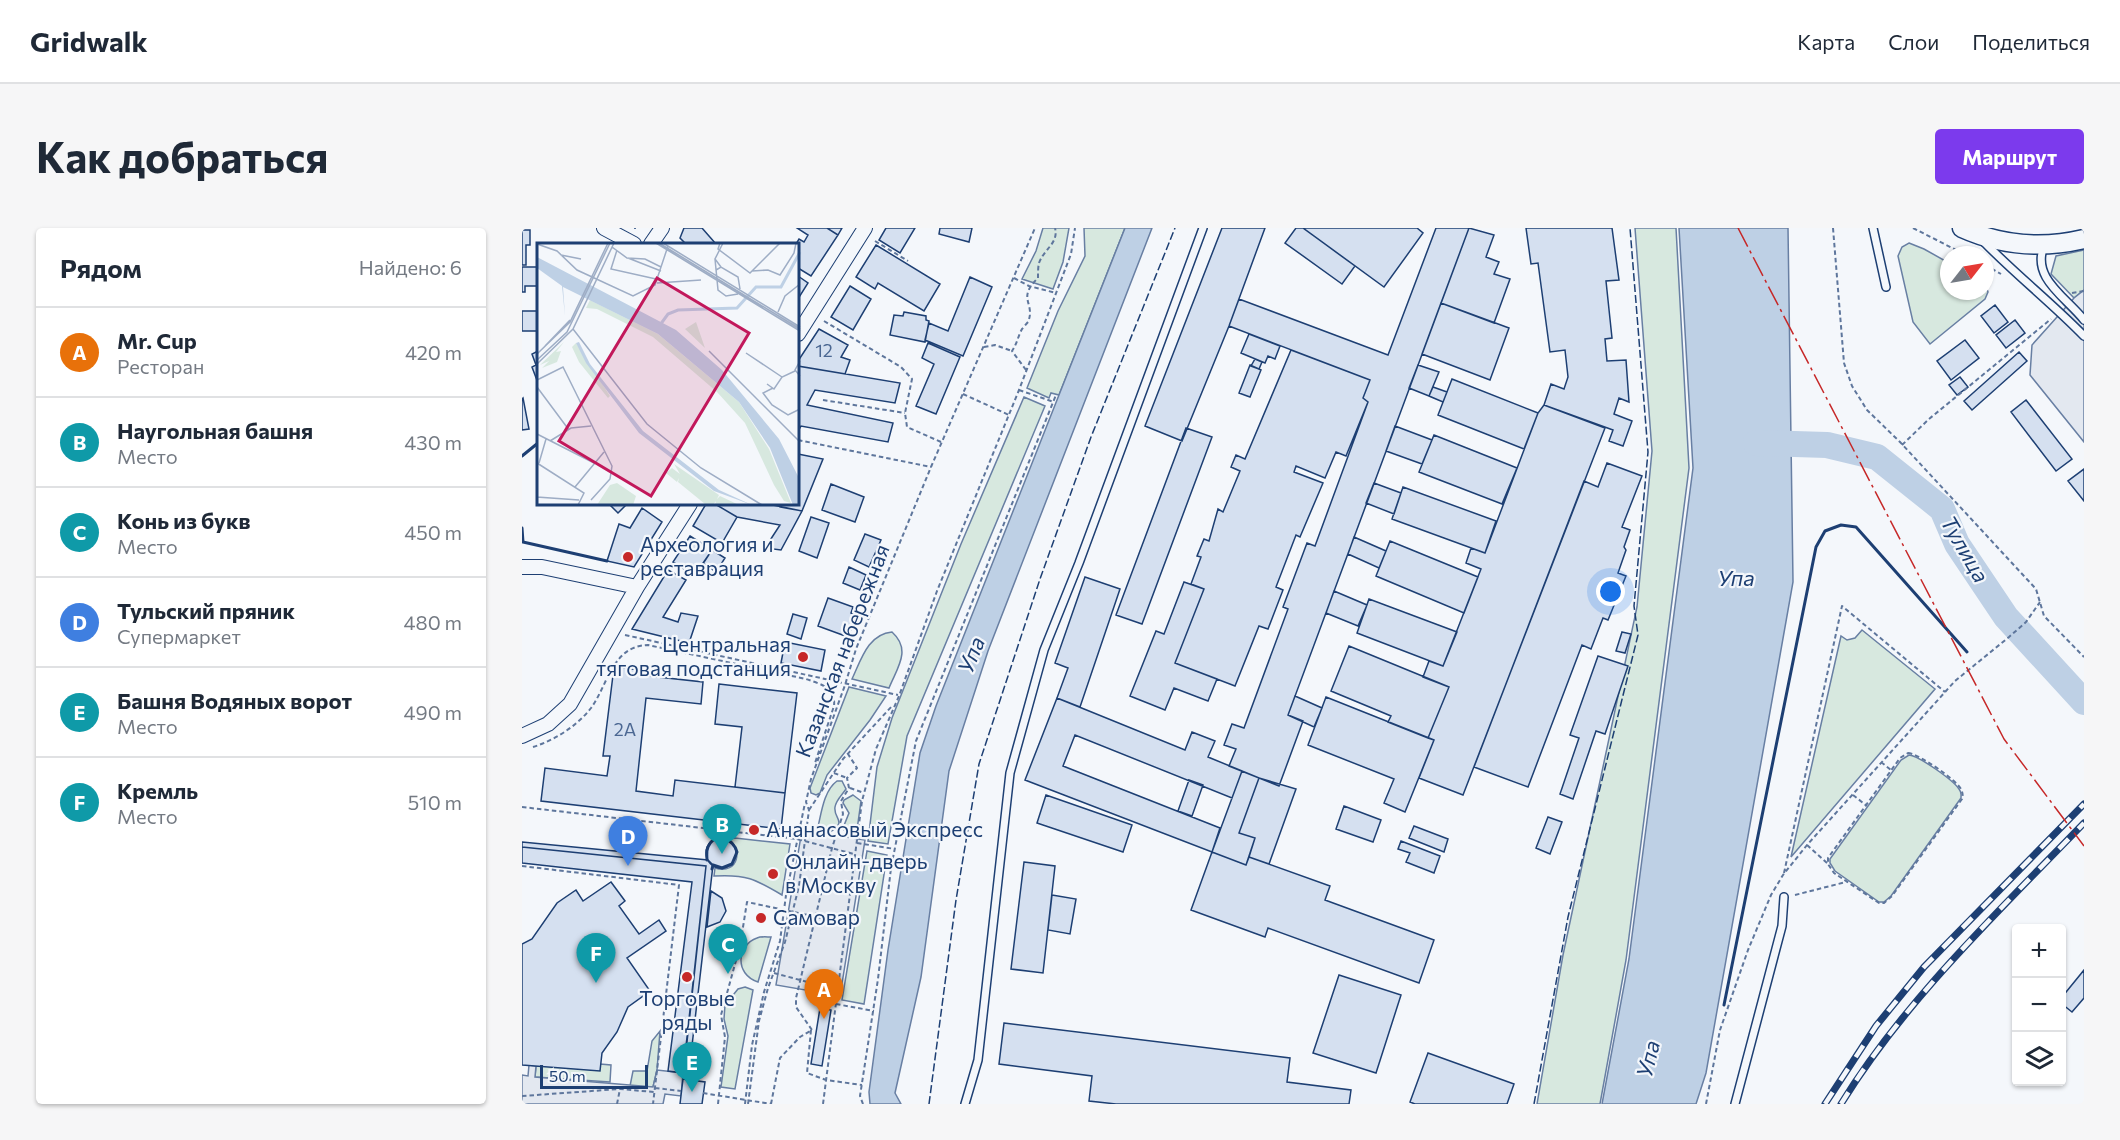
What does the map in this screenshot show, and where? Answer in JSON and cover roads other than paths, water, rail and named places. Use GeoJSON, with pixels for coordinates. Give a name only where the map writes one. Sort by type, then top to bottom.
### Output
{"type":"FeatureCollection","features":[{"type":"Feature","properties":{"kind":"main road"},"geometry":{"type":"LineString","coordinates":[[1970,232],[2022,245],[2044,245],[2075,239]]}},
{"type":"Feature","properties":{"kind":"street"},"geometry":{"type":"LineString","coordinates":[[604,228],[632,243]]}},
{"type":"Feature","properties":{"kind":"street"},"geometry":{"type":"LineString","coordinates":[[652,243],[662,228]]}},
{"type":"Feature","properties":{"kind":"street"},"geometry":{"type":"LineString","coordinates":[[800,331],[864,231]]}},
{"type":"Feature","properties":{"kind":"street"},"geometry":{"type":"LineString","coordinates":[[526,743],[570,704],[637,586],[689,506]]}},
{"type":"Feature","properties":{"kind":"street"},"geometry":{"type":"LineString","coordinates":[[522,567],[542,567],[637,586]]}},
{"type":"Feature","properties":{"kind":"lane"},"geometry":{"type":"LineString","coordinates":[[965,1104],[978,1060],[1010,773],[1044,650],[1079,563],[1203,228]]}},
{"type":"Feature","properties":{"kind":"lane"},"geometry":{"type":"LineString","coordinates":[[1873,228],[1886,287]]}},
{"type":"Feature","properties":{"kind":"lane"},"geometry":{"type":"LineString","coordinates":[[1970,232],[2084,336]]}},
{"type":"Feature","properties":{"kind":"lane"},"geometry":{"type":"LineString","coordinates":[[2044,245],[2040,256],[2040,268],[2047,280],[2084,320]]}},
{"type":"Feature","properties":{"kind":"lane"},"geometry":{"type":"LineString","coordinates":[[1735,1104],[1782,926],[1784,897]]}},
{"type":"Feature","properties":{"kind":"water","name":"Упа"},"geometry":{"type":"Polygon","coordinates":[[[1125,228],[1152,228],[988,651],[949,771],[921,977],[895,1093],[901,1104],[870,1104],[869,1092],[888,950],[920,753],[936,706],[1125,228]]]}},
{"type":"Feature","properties":{"kind":"water","name":"Упа"},"geometry":{"type":"Polygon","coordinates":[[[1679,228],[1788,228],[1793,582],[1706,1073],[1696,1104],[1602,1104],[1629,959],[1693,468],[1679,228]]]}},
{"type":"Feature","properties":{"kind":"waterway","name":"Тулица"},"geometry":{"type":"LineString","coordinates":[[1756,443],[1827,445],[1877,457],[1942,509],[1957,544],[2006,617],[2084,702]]}},
{"type":"Feature","properties":{"kind":"railway"},"geometry":{"type":"LineString","coordinates":[[1825,1104],[1876,1026],[1924,967],[2084,804]]}},
{"type":"Feature","properties":{"kind":"railway"},"geometry":{"type":"LineString","coordinates":[[1841,1104],[1866,1066],[1924,993],[1987,923],[2084,823]]}},
{"type":"Feature","properties":{"kind":"place","name":"Археология и реставрация"},"geometry":{"type":"Point","coordinates":[628,557]}},
{"type":"Feature","properties":{"kind":"place","name":"Центральная тяговая подстанция"},"geometry":{"type":"Point","coordinates":[803,657]}},
{"type":"Feature","properties":{"kind":"place","name":"Ананасовый Экспресс"},"geometry":{"type":"Point","coordinates":[754,830]}},
{"type":"Feature","properties":{"kind":"place","name":"Наугольная башня"},"geometry":{"type":"Point","coordinates":[722,854]}},
{"type":"Feature","properties":{"kind":"place","name":"Тульский пряник"},"geometry":{"type":"Point","coordinates":[628,866]}},
{"type":"Feature","properties":{"kind":"place","name":"Онлайн-дверь в Москву"},"geometry":{"type":"Point","coordinates":[773,874]}},
{"type":"Feature","properties":{"kind":"place","name":"Самовар"},"geometry":{"type":"Point","coordinates":[761,918]}},
{"type":"Feature","properties":{"kind":"place","name":"Конь из букв"},"geometry":{"type":"Point","coordinates":[728,974]}},
{"type":"Feature","properties":{"kind":"place","name":"Торговые ряды"},"geometry":{"type":"Point","coordinates":[687,977]}},
{"type":"Feature","properties":{"kind":"place","name":"Кремль"},"geometry":{"type":"Point","coordinates":[596,983]}},
{"type":"Feature","properties":{"kind":"place","name":"Mr. Cup"},"geometry":{"type":"Point","coordinates":[824,1019]}},
{"type":"Feature","properties":{"kind":"place","name":"Башня Водяных ворот"},"geometry":{"type":"Point","coordinates":[692,1092]}}]}
